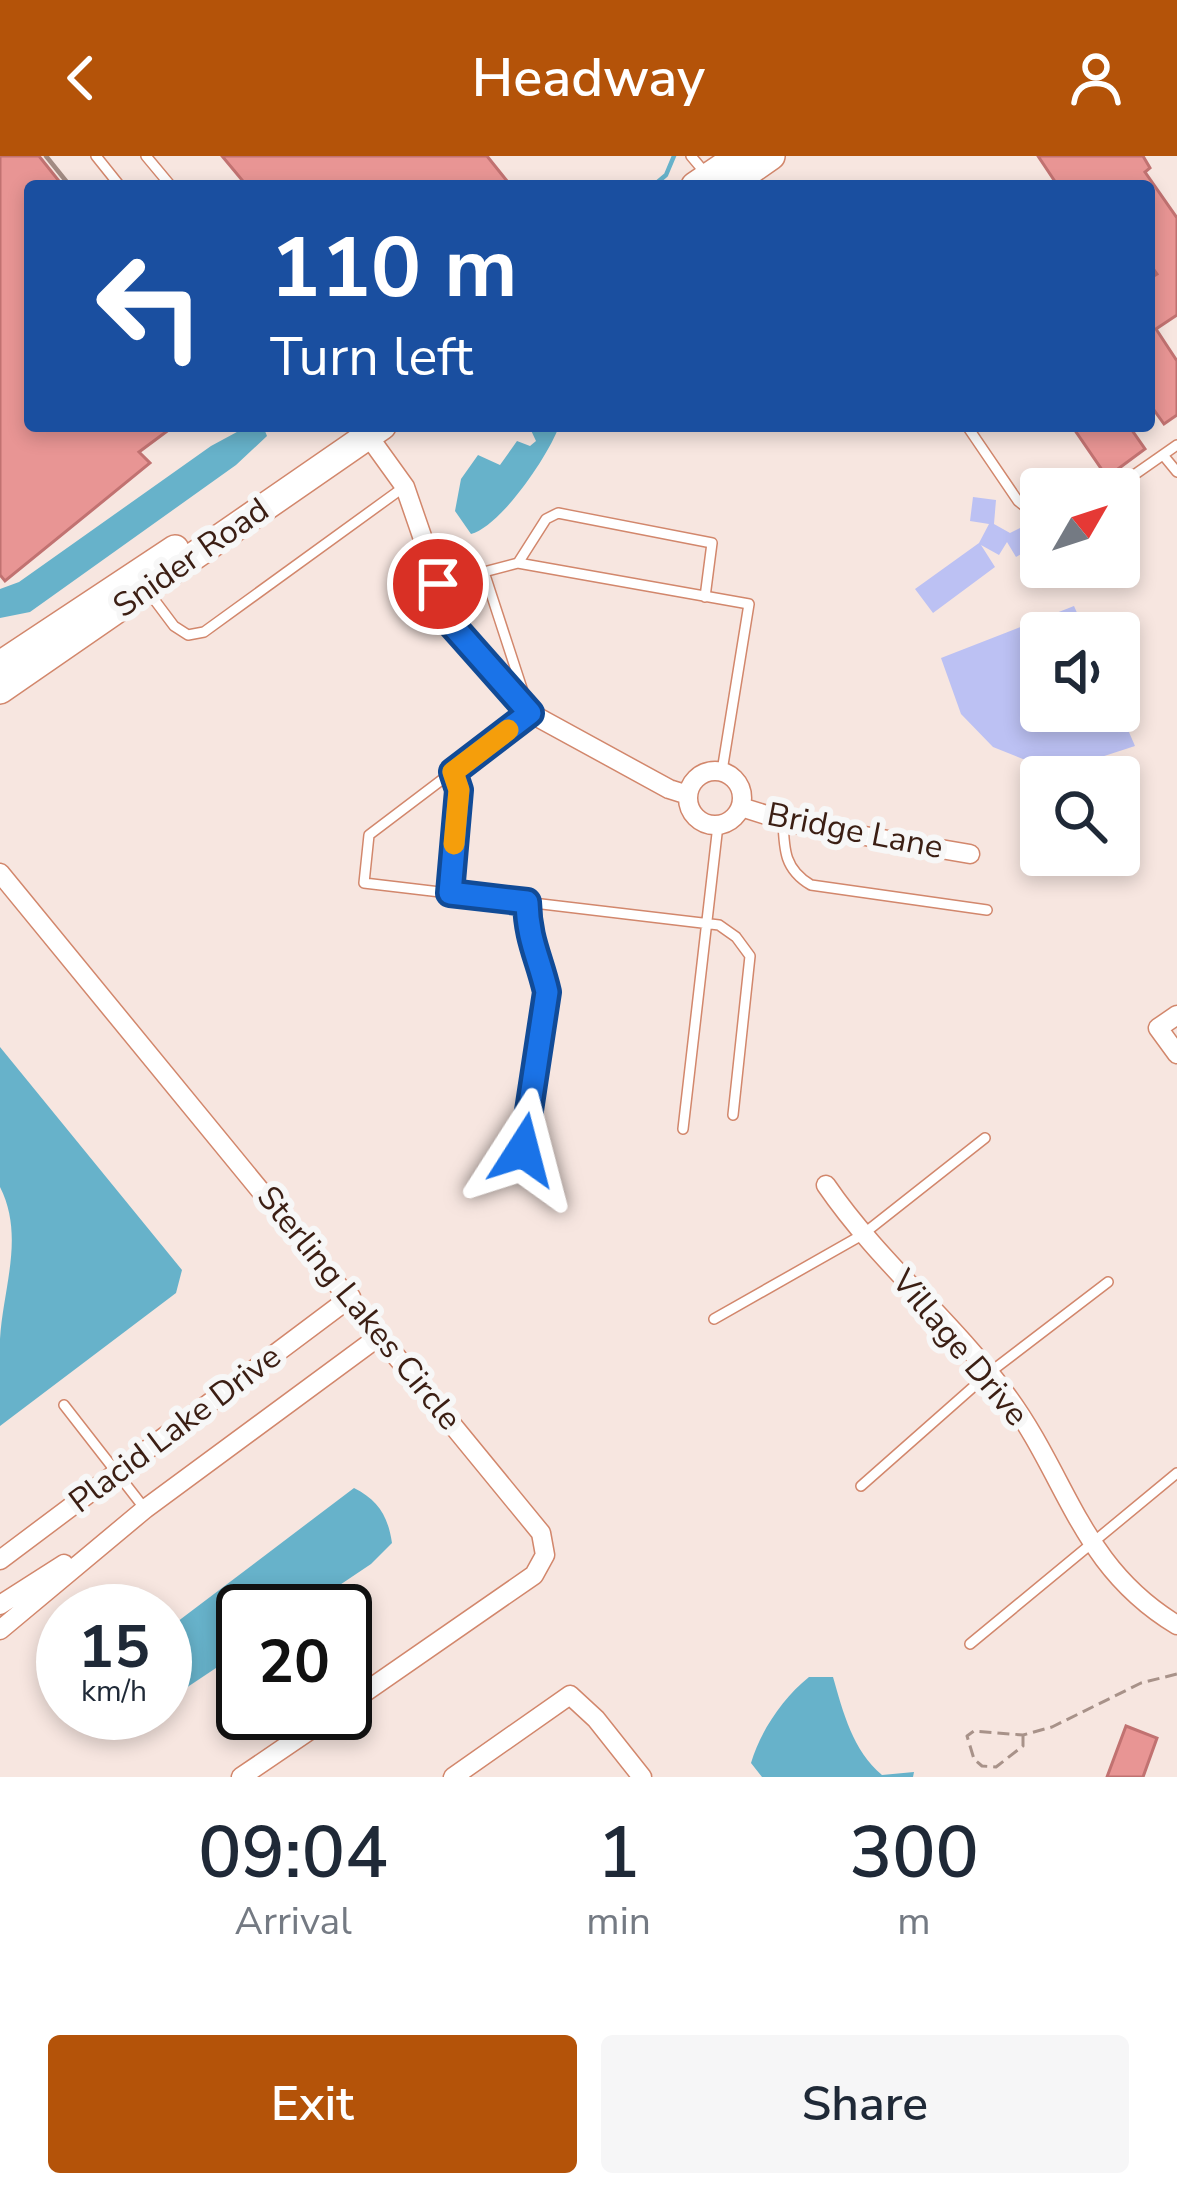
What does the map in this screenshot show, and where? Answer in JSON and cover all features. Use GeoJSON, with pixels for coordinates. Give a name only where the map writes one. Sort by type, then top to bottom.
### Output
{"type":"FeatureCollection","features":[{"type":"Feature","properties":{"kind":"street"},"geometry":{"type":"LineString","coordinates":[[708,178],[739,156]]}},
{"type":"Feature","properties":{"kind":"street"},"geometry":{"type":"LineString","coordinates":[[708,178],[771,156]]}},
{"type":"Feature","properties":{"kind":"street","name":"Snider Road"},"geometry":{"type":"LineString","coordinates":[[0,665],[359,432]]}},
{"type":"Feature","properties":{"kind":"street","name":"Snider Road"},"geometry":{"type":"LineString","coordinates":[[0,690],[147,590],[360,432]]}},
{"type":"Feature","properties":{"kind":"street","name":"Bridge Lane"},"geometry":{"type":"LineString","coordinates":[[368,432],[405,487],[453,626],[530,713],[688,795],[697,818],[718,825],[733,818],[741,807],[738,783],[722,771]]}},
{"type":"Feature","properties":{"kind":"street"},"geometry":{"type":"LineString","coordinates":[[688,795],[700,775],[722,771]]}},
{"type":"Feature","properties":{"kind":"street","name":"Bridge Lane"},"geometry":{"type":"LineString","coordinates":[[741,807],[783,820],[970,854]]}},
{"type":"Feature","properties":{"kind":"street","name":"Sterling Lakes Circle"},"geometry":{"type":"LineString","coordinates":[[0,873],[535,1523],[544,1555],[535,1575],[372,1688]]}},
{"type":"Feature","properties":{"kind":"street"},"geometry":{"type":"LineString","coordinates":[[1177,1015],[1158,1028],[1177,1054]]}},
{"type":"Feature","properties":{"kind":"street","name":"Village Drive"},"geometry":{"type":"LineString","coordinates":[[826,1185],[862,1235],[989,1373],[1028,1427],[1092,1545],[1132,1593],[1177,1625]]}},
{"type":"Feature","properties":{"kind":"street","name":"Placid Lake Drive"},"geometry":{"type":"LineString","coordinates":[[0,1560],[350,1298]]}},
{"type":"Feature","properties":{"kind":"street","name":"Placid Lake Drive"},"geometry":{"type":"LineString","coordinates":[[0,1630],[145,1509],[381,1335]]}},
{"type":"Feature","properties":{"kind":"street","name":"Placid Lake Drive"},"geometry":{"type":"LineString","coordinates":[[0,1605],[124,1526]]}},
{"type":"Feature","properties":{"kind":"street"},"geometry":{"type":"LineString","coordinates":[[453,1777],[570,1695],[596,1719],[642,1777]]}},
{"type":"Feature","properties":{"kind":"street"},"geometry":{"type":"LineString","coordinates":[[241,1777],[295,1740]]}},
{"type":"Feature","properties":{"kind":"lane"},"geometry":{"type":"LineString","coordinates":[[96,156],[115,180]]}},
{"type":"Feature","properties":{"kind":"lane"},"geometry":{"type":"LineString","coordinates":[[146,156],[166,180]]}},
{"type":"Feature","properties":{"kind":"lane"},"geometry":{"type":"LineString","coordinates":[[971,432],[1020,503]]}},
{"type":"Feature","properties":{"kind":"lane"},"geometry":{"type":"LineString","coordinates":[[1140,471],[1177,445]]}},
{"type":"Feature","properties":{"kind":"lane"},"geometry":{"type":"LineString","coordinates":[[1162,455],[1177,472]]}},
{"type":"Feature","properties":{"kind":"lane"},"geometry":{"type":"LineString","coordinates":[[147,590],[174,626],[188,634],[204,632],[405,487]]}},
{"type":"Feature","properties":{"kind":"lane"},"geometry":{"type":"LineString","coordinates":[[518,563],[546,519],[558,513],[712,543],[705,597]]}},
{"type":"Feature","properties":{"kind":"lane"},"geometry":{"type":"LineString","coordinates":[[438,584],[518,563],[749,604],[722,771]]}},
{"type":"Feature","properties":{"kind":"lane"},"geometry":{"type":"LineString","coordinates":[[484,572],[530,713],[369,835],[364,883],[719,925],[750,956],[733,1115]]}},
{"type":"Feature","properties":{"kind":"lane"},"geometry":{"type":"LineString","coordinates":[[450,893],[459,790],[453,772]]}},
{"type":"Feature","properties":{"kind":"lane"},"geometry":{"type":"LineString","coordinates":[[783,820],[784,856],[795,876],[811,885],[987,910]]}},
{"type":"Feature","properties":{"kind":"lane"},"geometry":{"type":"LineString","coordinates":[[683,1129],[718,825]]}},
{"type":"Feature","properties":{"kind":"lane"},"geometry":{"type":"LineString","coordinates":[[523,1150],[547,992],[532,951],[527,902]]}},
{"type":"Feature","properties":{"kind":"lane"},"geometry":{"type":"LineString","coordinates":[[714,1319],[862,1235],[985,1138]]}},
{"type":"Feature","properties":{"kind":"lane"},"geometry":{"type":"LineString","coordinates":[[861,1486],[989,1373],[1108,1282]]}},
{"type":"Feature","properties":{"kind":"lane"},"geometry":{"type":"LineString","coordinates":[[64,1406],[145,1509]]}},
{"type":"Feature","properties":{"kind":"lane"},"geometry":{"type":"LineString","coordinates":[[970,1644],[1177,1472]]}},
{"type":"Feature","properties":{"kind":"path"},"geometry":{"type":"LineString","coordinates":[[1023,1735],[1023,1746],[996,1767],[982,1766],[968,1748],[967,1736],[974,1730],[1023,1735],[1052,1727],[1141,1682],[1177,1674]]}},
{"type":"Feature","properties":{"kind":"shaded area"},"geometry":{"type":"Polygon","coordinates":[[[237,432],[265,432],[267,436],[236,465],[30,612],[0,618],[0,589],[19,582],[237,432]]]}},
{"type":"Feature","properties":{"kind":"shaded area"},"geometry":{"type":"Polygon","coordinates":[[[532,432],[556,432],[522,488],[496,518],[471,534],[455,511],[461,479],[478,455],[500,465],[517,441],[530,446],[536,441],[532,432]]]}},
{"type":"Feature","properties":{"kind":"shaded area"},"geometry":{"type":"Polygon","coordinates":[[[973,497],[996,500],[994,524],[1010,533],[1020,528],[1020,555],[1016,557],[1007,542],[999,555],[981,545],[995,567],[933,613],[915,589],[979,543],[989,524],[970,521],[973,497]]]}},
{"type":"Feature","properties":{"kind":"shaded area"},"geometry":{"type":"Polygon","coordinates":[[[1020,627],[1020,732],[1129,732],[1135,746],[1104,756],[1020,758],[993,747],[961,714],[941,658],[1020,627]]]}},
{"type":"Feature","properties":{"kind":"shaded area"},"geometry":{"type":"Polygon","coordinates":[[[0,1047],[182,1270],[176,1293],[0,1426],[0,1339],[12,1243],[0,1187],[0,1047]]]}},
{"type":"Feature","properties":{"kind":"shaded area"},"geometry":{"type":"Polygon","coordinates":[[[354,1488],[370,1498],[388,1525],[392,1543],[341,1584],[227,1584],[354,1488]]]}},
{"type":"Feature","properties":{"kind":"shaded area"},"geometry":{"type":"Polygon","coordinates":[[[216,1592],[216,1668],[192,1684],[192,1611],[216,1592]]]}},
{"type":"Feature","properties":{"kind":"shaded area"},"geometry":{"type":"Polygon","coordinates":[[[809,1677],[833,1677],[856,1743],[882,1775],[914,1772],[913,1777],[762,1777],[751,1763],[761,1739],[782,1705],[809,1677]]]}},
{"type":"Feature","properties":{"kind":"building"},"geometry":{"type":"Polygon","coordinates":[[[0,156],[39,156],[58,180],[24,180],[24,432],[166,432],[139,452],[150,463],[5,581],[0,575],[0,156]]]}},
{"type":"Feature","properties":{"kind":"building"},"geometry":{"type":"Polygon","coordinates":[[[222,156],[487,156],[506,180],[242,180],[222,156]]]}},
{"type":"Feature","properties":{"kind":"building"},"geometry":{"type":"Polygon","coordinates":[[[1038,156],[1143,156],[1150,168],[1145,172],[1151,180],[1054,180],[1038,156]]]}},
{"type":"Feature","properties":{"kind":"building"},"geometry":{"type":"Polygon","coordinates":[[[1155,186],[1177,218],[1177,315],[1156,329],[1177,361],[1177,415],[1164,424],[1155,411],[1155,275],[1155,186]]]}},
{"type":"Feature","properties":{"kind":"building"},"geometry":{"type":"Polygon","coordinates":[[[1076,432],[1133,432],[1145,449],[1119,468],[1101,468],[1076,432]]]}},
{"type":"Feature","properties":{"kind":"building"},"geometry":{"type":"Polygon","coordinates":[[[1126,1726],[1157,1738],[1143,1777],[1107,1777],[1126,1726]]]}},
{"type":"Feature","properties":{"kind":"waterway"},"geometry":{"type":"LineString","coordinates":[[660,180],[674,156]]}},
{"type":"Feature","properties":{"kind":"railway"},"geometry":{"type":"LineString","coordinates":[[46,156],[65,180]]}},
{"type":"Feature","properties":{"kind":"slow traffic"},"geometry":{"type":"LineString","coordinates":[[454,844],[459,790],[453,772],[508,730]]}},
{"type":"Feature","properties":{"kind":"route"},"geometry":{"type":"LineString","coordinates":[[438,584],[453,626],[530,713],[453,772],[459,790],[450,893],[527,902],[532,951],[547,992],[523,1150]]}}]}
